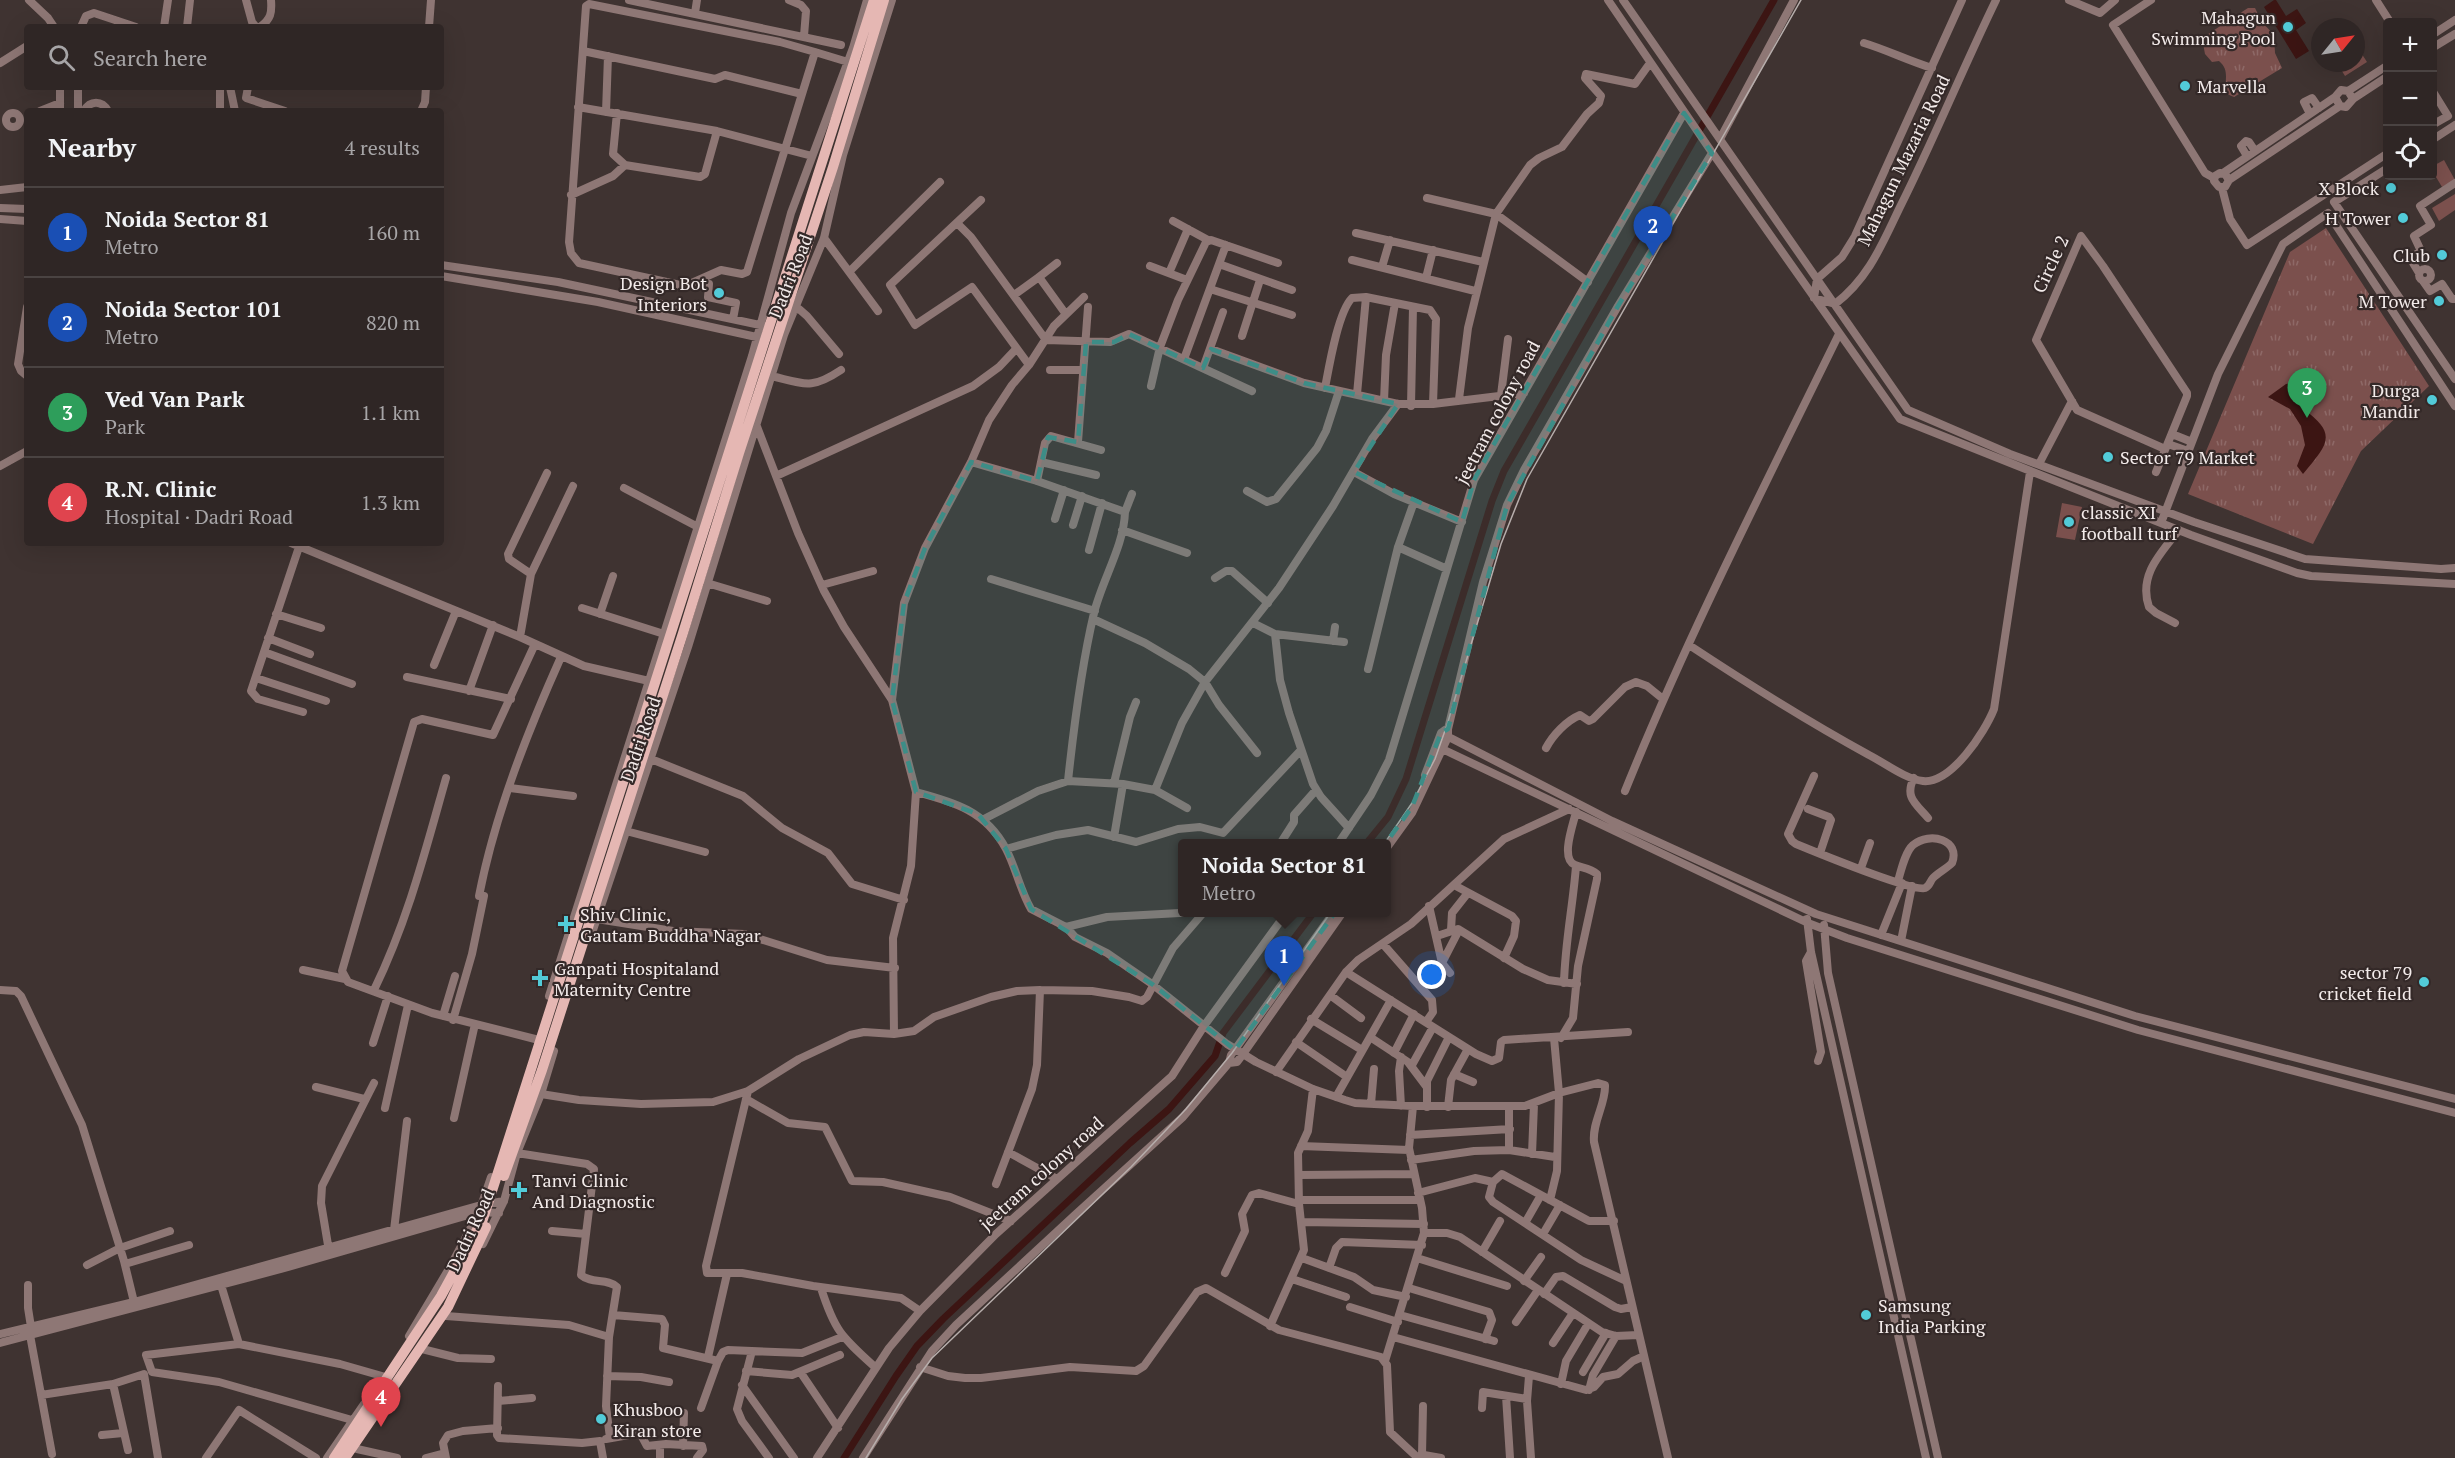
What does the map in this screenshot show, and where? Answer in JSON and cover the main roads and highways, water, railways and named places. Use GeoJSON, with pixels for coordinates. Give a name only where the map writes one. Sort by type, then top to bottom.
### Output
{"type":"FeatureCollection","features":[{"type":"Feature","properties":{"kind":"main road"},"geometry":{"type":"LineString","coordinates":[[334,1458],[441,1296],[483,1220],[874,0]]}},
{"type":"Feature","properties":{"kind":"main road"},"geometry":{"type":"LineString","coordinates":[[345,1458],[447,1307],[486,1227],[542,1070],[884,0]]}},
{"type":"Feature","properties":{"kind":"waterway"},"geometry":{"type":"LineString","coordinates":[[1370,839],[1388,817],[1406,779],[1492,501],[1504,471],[1774,0]]}},
{"type":"Feature","properties":{"kind":"waterway"},"geometry":{"type":"LineString","coordinates":[[844,1458],[917,1346],[1130,1143],[1169,1109],[1215,1056],[1223,1033],[1310,917]]}},
{"type":"Feature","properties":{"kind":"railway"},"geometry":{"type":"LineString","coordinates":[[1387,839],[1412,803],[1435,759],[1501,544],[1527,479],[1801,0]]}},
{"type":"Feature","properties":{"kind":"railway"},"geometry":{"type":"LineString","coordinates":[[866,1458],[902,1399],[932,1358],[1131,1167],[1186,1109],[1232,1053],[1327,917]]}},
{"type":"Feature","properties":{"kind":"place","name":"Mahagun Swimming Pool"},"geometry":{"type":"Point","coordinates":[2288,27]}},
{"type":"Feature","properties":{"kind":"place","name":"Marvella"},"geometry":{"type":"Point","coordinates":[2185,86]}},
{"type":"Feature","properties":{"kind":"place","name":"X Block"},"geometry":{"type":"Point","coordinates":[2391,188]}},
{"type":"Feature","properties":{"kind":"place","name":"H Tower"},"geometry":{"type":"Point","coordinates":[2403,218]}},
{"type":"Feature","properties":{"kind":"place","name":"Club"},"geometry":{"type":"Point","coordinates":[2442,255]}},
{"type":"Feature","properties":{"kind":"place","name":"Noida Sector 101"},"geometry":{"type":"Point","coordinates":[1653,256]}},
{"type":"Feature","properties":{"kind":"place","name":"Design Bot Interiors"},"geometry":{"type":"Point","coordinates":[719,293]}},
{"type":"Feature","properties":{"kind":"place","name":"M Tower"},"geometry":{"type":"Point","coordinates":[2439,301]}},
{"type":"Feature","properties":{"kind":"place","name":"Durga Mandir"},"geometry":{"type":"Point","coordinates":[2432,400]}},
{"type":"Feature","properties":{"kind":"place","name":"Ved Van Park"},"geometry":{"type":"Point","coordinates":[2307,418]}},
{"type":"Feature","properties":{"kind":"place","name":"Sector 79 Market"},"geometry":{"type":"Point","coordinates":[2108,457]}},
{"type":"Feature","properties":{"kind":"place","name":"classic XI football turf"},"geometry":{"type":"Point","coordinates":[2069,522]}},
{"type":"Feature","properties":{"kind":"place","name":"Shiv Clinic, Gautam Buddha Nagar"},"geometry":{"type":"Point","coordinates":[566,924]}},
{"type":"Feature","properties":{"kind":"place","name":"Ganpati Hospitaland Maternity Centre"},"geometry":{"type":"Point","coordinates":[540,978]}},
{"type":"Feature","properties":{"kind":"place","name":"sector 79 cricket field"},"geometry":{"type":"Point","coordinates":[2424,982]}},
{"type":"Feature","properties":{"kind":"place","name":"Noida Sector 81"},"geometry":{"type":"Point","coordinates":[1284,986]}},
{"type":"Feature","properties":{"kind":"place","name":"Tanvi Clinic And Diagnostic"},"geometry":{"type":"Point","coordinates":[519,1190]}},
{"type":"Feature","properties":{"kind":"place","name":"Samsung India Parking"},"geometry":{"type":"Point","coordinates":[1866,1315]}},
{"type":"Feature","properties":{"kind":"place","name":"Khusboo Kiran store"},"geometry":{"type":"Point","coordinates":[601,1419]}},
{"type":"Feature","properties":{"kind":"place","name":"R.N. Clinic"},"geometry":{"type":"Point","coordinates":[381,1427]}}]}
